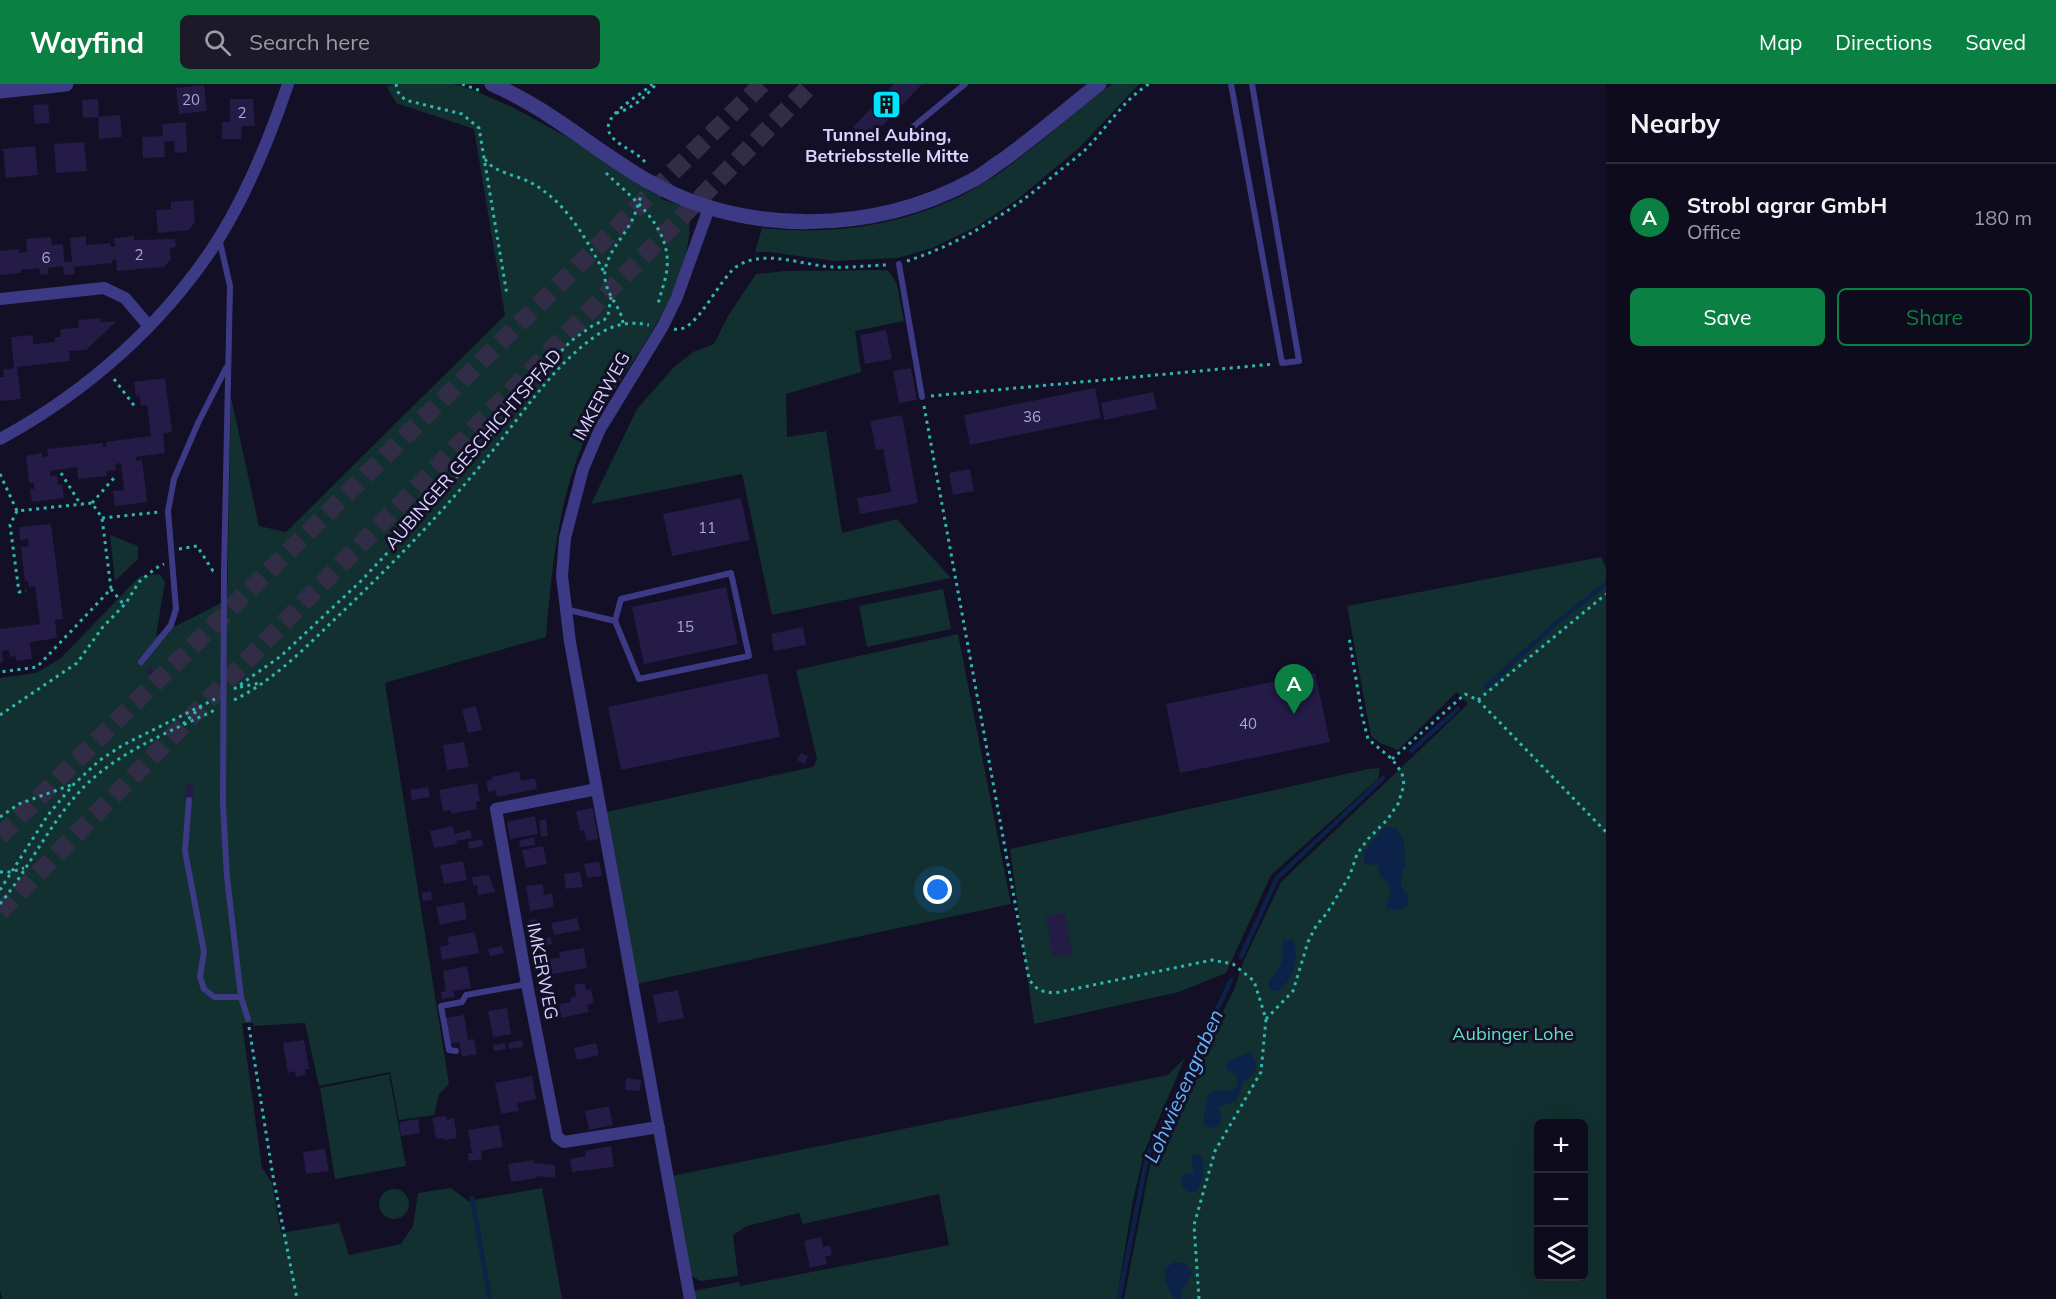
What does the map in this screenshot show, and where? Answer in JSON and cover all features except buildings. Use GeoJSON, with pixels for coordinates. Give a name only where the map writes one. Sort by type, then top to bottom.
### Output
{"type":"FeatureCollection","features":[{"type":"Feature","properties":{"kind":"street"},"geometry":{"type":"LineString","coordinates":[[0,91],[66,84]]}},
{"type":"Feature","properties":{"kind":"street"},"geometry":{"type":"LineString","coordinates":[[0,439],[38,419],[104,369],[180,290],[219,237],[268,141],[288,84]]}},
{"type":"Feature","properties":{"kind":"street"},"geometry":{"type":"LineString","coordinates":[[488,88],[516,94],[646,180],[709,208],[749,217],[820,222],[858,219],[894,212],[930,200],[974,180],[1099,84]]}},
{"type":"Feature","properties":{"kind":"street","name":"IMKERWEG"},"geometry":{"type":"LineString","coordinates":[[690,1299],[565,609],[562,576],[565,538],[583,469],[600,429],[663,326],[709,208]]}},
{"type":"Feature","properties":{"kind":"street"},"geometry":{"type":"LineString","coordinates":[[0,299],[104,288],[125,298],[148,325]]}},
{"type":"Feature","properties":{"kind":"street","name":"IMKERWEG"},"geometry":{"type":"LineString","coordinates":[[597,789],[496,809],[526,984],[557,1137],[564,1142],[659,1127]]}},
{"type":"Feature","properties":{"kind":"lane"},"geometry":{"type":"LineString","coordinates":[[908,131],[965,84]]}},
{"type":"Feature","properties":{"kind":"lane"},"geometry":{"type":"LineString","coordinates":[[1231,84],[1282,363],[1299,361],[1252,84]]}},
{"type":"Feature","properties":{"kind":"lane"},"geometry":{"type":"LineString","coordinates":[[219,237],[230,286],[224,572],[223,805],[227,877],[241,997],[248,1019]]}},
{"type":"Feature","properties":{"kind":"lane"},"geometry":{"type":"LineString","coordinates":[[899,264],[922,397]]}},
{"type":"Feature","properties":{"kind":"lane"},"geometry":{"type":"LineString","coordinates":[[141,662],[171,625],[176,609],[168,511],[174,479],[198,423],[227,365]]}},
{"type":"Feature","properties":{"kind":"lane"},"geometry":{"type":"LineString","coordinates":[[731,573],[749,656],[639,679],[615,621],[621,599],[731,573]]}},
{"type":"Feature","properties":{"kind":"lane"},"geometry":{"type":"LineString","coordinates":[[565,609],[615,621]]}},
{"type":"Feature","properties":{"kind":"lane"},"geometry":{"type":"LineString","coordinates":[[189,800],[185,851],[204,952],[200,977],[204,989],[214,997],[241,997]]}},
{"type":"Feature","properties":{"kind":"lane"},"geometry":{"type":"LineString","coordinates":[[456,1051],[448,1050],[441,1006],[462,1002],[466,995],[526,984]]}},
{"type":"Feature","properties":{"kind":"path"},"geometry":{"type":"LineString","coordinates":[[396,84],[398,92],[405,100],[462,114],[471,119],[479,128],[507,295]]}},
{"type":"Feature","properties":{"kind":"path"},"geometry":{"type":"LineString","coordinates":[[462,84],[488,88]]}},
{"type":"Feature","properties":{"kind":"path"},"geometry":{"type":"LineString","coordinates":[[605,273],[616,246],[634,217],[648,167],[644,159],[615,140],[609,133],[607,126],[609,118],[654,84]]}},
{"type":"Feature","properties":{"kind":"path"},"geometry":{"type":"LineString","coordinates":[[484,158],[489,165],[520,176],[536,185],[558,203],[577,225],[605,273],[607,289],[622,315],[623,322],[663,326],[678,331],[696,320],[723,279],[738,265],[753,259],[768,258],[834,267],[899,264],[933,252],[978,231],[1021,203],[1084,150],[1149,84]]}},
{"type":"Feature","properties":{"kind":"path"},"geometry":{"type":"LineString","coordinates":[[602,170],[659,227],[664,240],[668,270],[654,314],[663,326]]}},
{"type":"Feature","properties":{"kind":"path"},"geometry":{"type":"LineString","coordinates":[[0,890],[48,815],[73,784],[100,760],[123,745],[237,688],[281,656],[361,581],[446,490],[544,369],[572,341],[608,316],[611,297]]}},
{"type":"Feature","properties":{"kind":"path","name":"AUBINGER GESCHICHTSPFAD"},"geometry":{"type":"LineString","coordinates":[[0,904],[57,819],[82,789],[131,752],[223,706],[264,682],[296,656],[359,596],[447,505],[554,374],[599,333],[623,322]]}},
{"type":"Feature","properties":{"kind":"path"},"geometry":{"type":"LineString","coordinates":[[1199,1299],[1194,1226],[1215,1151],[1261,1072],[1266,1019],[1254,981],[1233,964],[1212,960],[1055,993],[1034,988],[1029,979],[922,397],[1282,363]]}},
{"type":"Feature","properties":{"kind":"path"},"geometry":{"type":"LineString","coordinates":[[114,379],[136,408]]}},
{"type":"Feature","properties":{"kind":"path"},"geometry":{"type":"LineString","coordinates":[[62,473],[81,505]]}},
{"type":"Feature","properties":{"kind":"path"},"geometry":{"type":"LineString","coordinates":[[0,474],[17,512]]}},
{"type":"Feature","properties":{"kind":"path"},"geometry":{"type":"LineString","coordinates":[[17,512],[92,503],[114,478]]}},
{"type":"Feature","properties":{"kind":"path"},"geometry":{"type":"LineString","coordinates":[[92,503],[102,518],[111,589],[124,605]]}},
{"type":"Feature","properties":{"kind":"path"},"geometry":{"type":"LineString","coordinates":[[17,512],[10,525],[19,592],[26,591]]}},
{"type":"Feature","properties":{"kind":"path"},"geometry":{"type":"LineString","coordinates":[[102,518],[155,512]]}},
{"type":"Feature","properties":{"kind":"path"},"geometry":{"type":"LineString","coordinates":[[171,549],[197,546],[213,571],[224,572]]}},
{"type":"Feature","properties":{"kind":"path"},"geometry":{"type":"LineString","coordinates":[[0,715],[77,663],[102,628],[124,605],[139,582],[156,568],[172,561]]}},
{"type":"Feature","properties":{"kind":"path"},"geometry":{"type":"LineString","coordinates":[[0,672],[37,667],[111,589]]}},
{"type":"Feature","properties":{"kind":"path"},"geometry":{"type":"LineString","coordinates":[[1478,700],[1606,594]]}},
{"type":"Feature","properties":{"kind":"path"},"geometry":{"type":"LineString","coordinates":[[1266,1019],[1293,991],[1308,942],[1316,926],[1327,913],[1350,875],[1357,854],[1398,804],[1404,785],[1402,773],[1392,759],[1368,739],[1349,637]]}},
{"type":"Feature","properties":{"kind":"path"},"geometry":{"type":"LineString","coordinates":[[237,688],[264,682]]}},
{"type":"Feature","properties":{"kind":"path"},"geometry":{"type":"LineString","coordinates":[[1392,759],[1465,694],[1478,700],[1606,832]]}},
{"type":"Feature","properties":{"kind":"path"},"geometry":{"type":"LineString","coordinates":[[181,726],[208,702]]}},
{"type":"Feature","properties":{"kind":"path"},"geometry":{"type":"LineString","coordinates":[[0,817],[19,804],[73,784]]}},
{"type":"Feature","properties":{"kind":"path"},"geometry":{"type":"LineString","coordinates":[[0,872],[11,872],[26,867]]}},
{"type":"Feature","properties":{"kind":"path"},"geometry":{"type":"LineString","coordinates":[[248,1019],[273,1176],[297,1299]]}},
{"type":"Feature","properties":{"kind":"green space"},"geometry":{"type":"Polygon","coordinates":[[[393,84],[453,84],[512,107],[567,137],[664,200],[683,206],[689,211],[689,236],[676,285],[665,309],[593,423],[578,457],[558,533],[546,637],[385,683],[449,1084],[439,1094],[434,1115],[399,1120],[390,1072],[319,1086],[305,1023],[254,1026],[253,1023],[242,1023],[262,1168],[272,1183],[281,1233],[339,1223],[349,1255],[401,1244],[413,1226],[418,1193],[451,1188],[468,1201],[542,1188],[562,1299],[2,1299],[0,1290],[0,678],[36,673],[61,658],[140,576],[160,574],[165,582],[156,636],[227,600],[231,397],[259,526],[286,532],[505,315],[474,129],[396,103],[387,87],[393,84]]]}},
{"type":"Feature","properties":{"kind":"green space"},"geometry":{"type":"Polygon","coordinates":[[[1112,84],[1139,84],[1080,147],[1018,199],[976,227],[932,248],[898,258],[834,261],[755,252],[762,228],[826,230],[858,227],[919,213],[949,201],[978,187],[1005,169],[1112,84]]]}},
{"type":"Feature","properties":{"kind":"green space"},"geometry":{"type":"Polygon","coordinates":[[[888,270],[897,284],[904,321],[855,331],[861,372],[786,394],[787,437],[826,431],[842,533],[897,519],[951,578],[772,615],[742,474],[591,504],[637,409],[674,367],[693,352],[714,344],[728,316],[756,274],[785,271],[888,270]]]}},
{"type":"Feature","properties":{"kind":"green space"},"geometry":{"type":"Polygon","coordinates":[[[110,535],[138,546],[138,559],[115,581],[110,535]]]}},
{"type":"Feature","properties":{"kind":"green space","name":"Aubinger Lohe"},"geometry":{"type":"Polygon","coordinates":[[[1601,557],[1606,568],[1606,1299],[1124,1299],[1151,1160],[1182,1092],[1234,990],[1244,960],[1281,882],[1468,704],[1457,692],[1398,750],[1380,743],[1371,736],[1347,606],[1601,557]]]}},
{"type":"Feature","properties":{"kind":"green space"},"geometry":{"type":"Polygon","coordinates":[[[943,589],[951,629],[867,647],[859,606],[943,589]]]}},
{"type":"Feature","properties":{"kind":"green space"},"geometry":{"type":"Polygon","coordinates":[[[958,634],[1011,904],[637,984],[606,812],[813,767],[817,759],[796,670],[958,634]]]}},
{"type":"Feature","properties":{"kind":"green space"},"geometry":{"type":"Polygon","coordinates":[[[1380,768],[1378,779],[1271,875],[1226,973],[1179,992],[1034,1024],[1010,849],[1380,768]]]}},
{"type":"Feature","properties":{"kind":"green space"},"geometry":{"type":"Polygon","coordinates":[[[1185,1058],[1144,1153],[1132,1205],[1117,1299],[694,1299],[693,1291],[739,1282],[740,1286],[949,1245],[939,1194],[803,1224],[799,1213],[747,1226],[733,1235],[738,1276],[700,1281],[689,1274],[672,1176],[1168,1075],[1185,1058]]]}},
{"type":"Feature","properties":{"kind":"green space"},"geometry":{"type":"Polygon","coordinates":[[[389,1074],[406,1166],[335,1179],[320,1088],[389,1074]]]}},
{"type":"Feature","properties":{"kind":"green space"},"geometry":{"type":"Polygon","coordinates":[[[394,1189],[405,1193],[409,1204],[405,1215],[394,1219],[383,1215],[379,1204],[383,1193],[394,1189]]]}},
{"type":"Feature","properties":{"kind":"water"},"geometry":{"type":"Polygon","coordinates":[[[1384,827],[1396,828],[1404,841],[1405,868],[1402,872],[1401,886],[1408,895],[1408,904],[1401,910],[1388,909],[1386,905],[1390,893],[1388,883],[1380,876],[1378,865],[1364,864],[1364,851],[1384,827]]]}},
{"type":"Feature","properties":{"kind":"water"},"geometry":{"type":"Polygon","coordinates":[[[1284,939],[1293,939],[1296,961],[1292,974],[1284,986],[1278,991],[1270,990],[1269,981],[1281,962],[1284,939]]]}},
{"type":"Feature","properties":{"kind":"water"},"geometry":{"type":"Polygon","coordinates":[[[1251,1052],[1257,1064],[1254,1073],[1244,1081],[1236,1101],[1218,1107],[1221,1124],[1212,1128],[1203,1124],[1207,1098],[1213,1091],[1233,1090],[1237,1085],[1237,1076],[1226,1069],[1227,1061],[1251,1052]]]}},
{"type":"Feature","properties":{"kind":"water"},"geometry":{"type":"Polygon","coordinates":[[[1195,1154],[1201,1156],[1204,1173],[1197,1190],[1189,1193],[1182,1186],[1182,1175],[1194,1173],[1191,1157],[1195,1154]]]}},
{"type":"Feature","properties":{"kind":"water"},"geometry":{"type":"Polygon","coordinates":[[[1174,1262],[1185,1263],[1192,1272],[1182,1289],[1182,1299],[1175,1299],[1166,1284],[1164,1270],[1174,1262]]]}},
{"type":"Feature","properties":{"kind":"waterway"},"geometry":{"type":"LineString","coordinates":[[1486,687],[1557,622],[1606,584]]}},
{"type":"Feature","properties":{"kind":"waterway"},"geometry":{"type":"LineString","coordinates":[[1411,751],[1458,709]]}},
{"type":"Feature","properties":{"kind":"waterway"},"geometry":{"type":"LineString","coordinates":[[1241,957],[1277,878],[1383,778]]}},
{"type":"Feature","properties":{"kind":"waterway","name":"Lohwiesengraben"},"geometry":{"type":"LineString","coordinates":[[1119,1299],[1147,1157],[1231,980]]}},
{"type":"Feature","properties":{"kind":"waterway"},"geometry":{"type":"LineString","coordinates":[[472,1198],[490,1299]]}},
{"type":"Feature","properties":{"kind":"tunnel"},"geometry":{"type":"LineString","coordinates":[[0,836],[762,84]]}},
{"type":"Feature","properties":{"kind":"tunnel"},"geometry":{"type":"LineString","coordinates":[[0,912],[812,84]]}},
{"type":"Feature","properties":{"kind":"place","name":"Tunnel Aubing, Betriebsstelle Mitte"},"geometry":{"type":"Point","coordinates":[887,105]}},
{"type":"Feature","properties":{"kind":"place","name":"Strobl agrar GmbH"},"geometry":{"type":"Point","coordinates":[1294,714]}}]}
